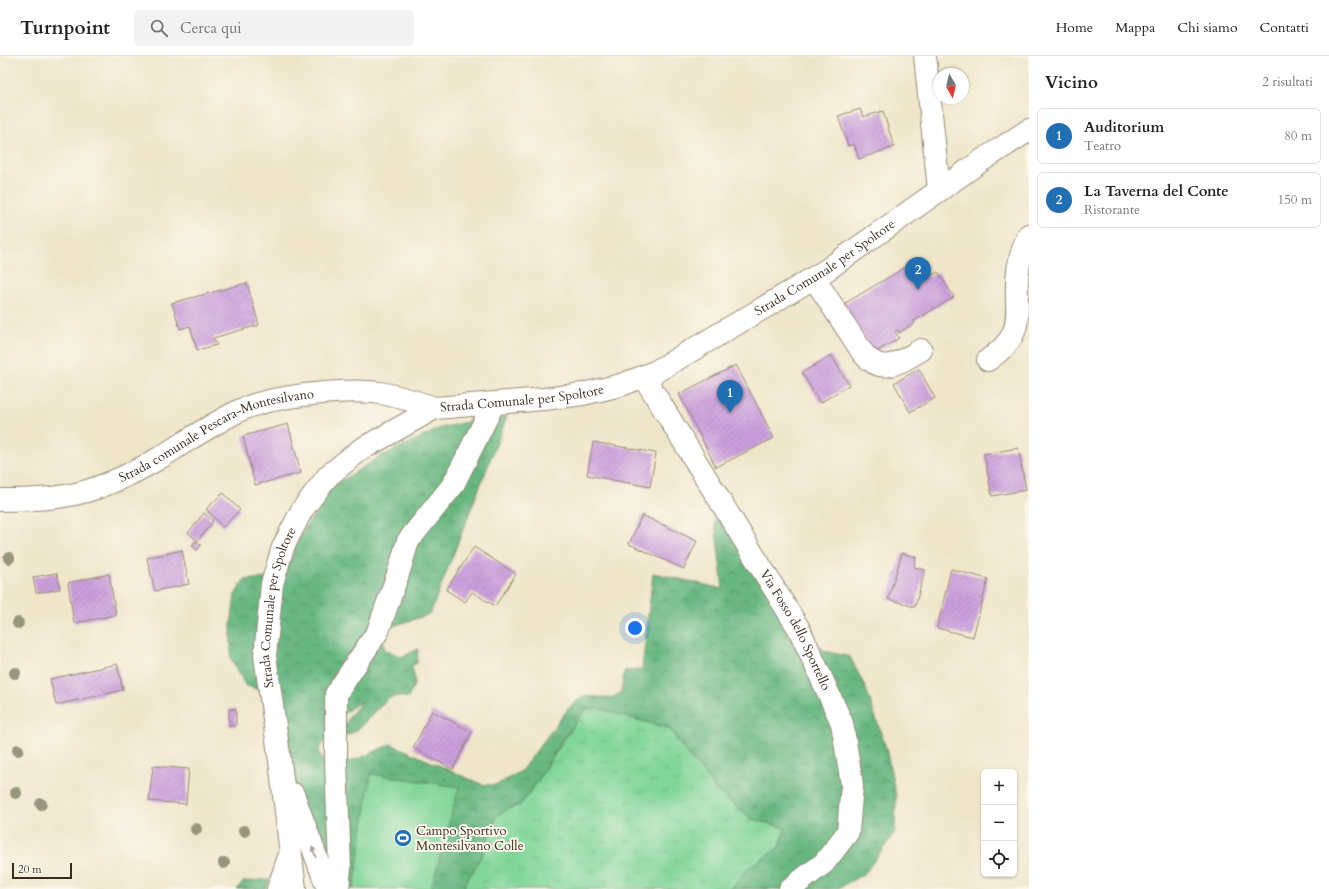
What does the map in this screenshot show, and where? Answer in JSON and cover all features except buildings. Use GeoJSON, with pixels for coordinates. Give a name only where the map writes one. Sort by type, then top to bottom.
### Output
{"type":"FeatureCollection","features":[{"type":"Feature","properties":{"kind":"street"},"geometry":{"type":"LineString","coordinates":[[925,56],[939,190]]}},
{"type":"Feature","properties":{"kind":"street","name":"Strada Comunale per Spoltore"},"geometry":{"type":"LineString","coordinates":[[295,889],[280,762],[264,656],[272,584],[283,547],[302,510],[328,476],[360,450],[435,408],[583,394],[613,387],[644,376],[684,355],[814,278],[855,251],[939,190],[1029,130]]}},
{"type":"Feature","properties":{"kind":"street"},"geometry":{"type":"LineString","coordinates":[[988,360],[1004,346],[1014,332],[1018,311],[1017,284],[1019,266],[1023,248],[1029,235]]}},
{"type":"Feature","properties":{"kind":"street"},"geometry":{"type":"LineString","coordinates":[[814,278],[864,353],[873,362],[879,365],[892,365],[921,350]]}},
{"type":"Feature","properties":{"kind":"street","name":"Via Fosso dello Sportello"},"geometry":{"type":"LineString","coordinates":[[644,376],[799,629],[842,723],[852,785],[848,832],[824,863],[790,889]]}},
{"type":"Feature","properties":{"kind":"street","name":"Strada comunale Pescara-Montesilvano"},"geometry":{"type":"LineString","coordinates":[[0,500],[49,498],[80,493],[96,488],[120,479],[156,460],[228,417],[246,408],[268,402],[319,394],[370,392],[401,398],[435,408]]}},
{"type":"Feature","properties":{"kind":"street"},"geometry":{"type":"LineString","coordinates":[[338,889],[340,868],[336,762],[336,694],[378,631],[408,541],[453,485],[494,403]]}},
{"type":"Feature","properties":{"kind":"street"},"geometry":{"type":"LineString","coordinates":[[280,762],[328,889]]}},
{"type":"Feature","properties":{"kind":"street"},"geometry":{"type":"LineString","coordinates":[[291,850],[316,889]]}},
{"type":"Feature","properties":{"kind":"street","name":"Strada Comunale per Spoltore"},"geometry":{"type":"LineString","coordinates":[[278,889],[291,850]]}},
{"type":"Feature","properties":{"kind":"green space"},"geometry":{"type":"Polygon","coordinates":[[[507,417],[430,614],[381,630],[385,650],[402,657],[418,649],[417,663],[411,666],[415,679],[408,698],[399,696],[388,698],[356,731],[345,736],[344,726],[352,713],[363,701],[348,710],[336,722],[319,751],[326,770],[365,756],[391,744],[483,785],[497,785],[521,771],[568,709],[583,696],[611,698],[621,693],[624,671],[642,670],[653,573],[723,589],[715,521],[725,517],[788,622],[825,651],[850,657],[866,689],[886,748],[896,796],[895,832],[865,873],[837,889],[731,889],[748,868],[780,846],[786,828],[752,819],[715,789],[704,773],[687,754],[669,728],[597,708],[586,709],[563,739],[533,788],[520,805],[509,808],[497,815],[482,855],[465,884],[464,889],[431,889],[459,787],[371,774],[354,889],[337,889],[294,785],[290,762],[259,690],[245,685],[231,658],[231,626],[235,595],[244,580],[266,578],[281,583],[300,536],[332,487],[379,457],[441,428],[479,419],[507,417]]]}},
{"type":"Feature","properties":{"kind":"green space"},"geometry":{"type":"Polygon","coordinates":[[[597,707],[620,715],[669,728],[687,754],[704,773],[715,789],[767,823],[786,828],[780,846],[748,868],[731,889],[464,889],[465,884],[482,855],[497,815],[509,808],[520,805],[533,788],[577,720],[586,709],[597,707]]]}},
{"type":"Feature","properties":{"kind":"green space","name":"Campo Sportivo Montesilvano Colle"},"geometry":{"type":"Polygon","coordinates":[[[371,774],[459,787],[431,889],[354,889],[371,774]]]}},
{"type":"Feature","properties":{"kind":"green space"},"geometry":{"type":"Polygon","coordinates":[[[270,879],[266,889],[237,889],[243,882],[270,879]]]}},
{"type":"Feature","properties":{"kind":"place","name":"La Taverna del Conte"},"geometry":{"type":"Point","coordinates":[918,290]}},
{"type":"Feature","properties":{"kind":"place","name":"Auditorium"},"geometry":{"type":"Point","coordinates":[730,413]}},
{"type":"Feature","properties":{"kind":"place","name":"Campo Sportivo Montesilvano Colle"},"geometry":{"type":"Point","coordinates":[403,838]}}]}
